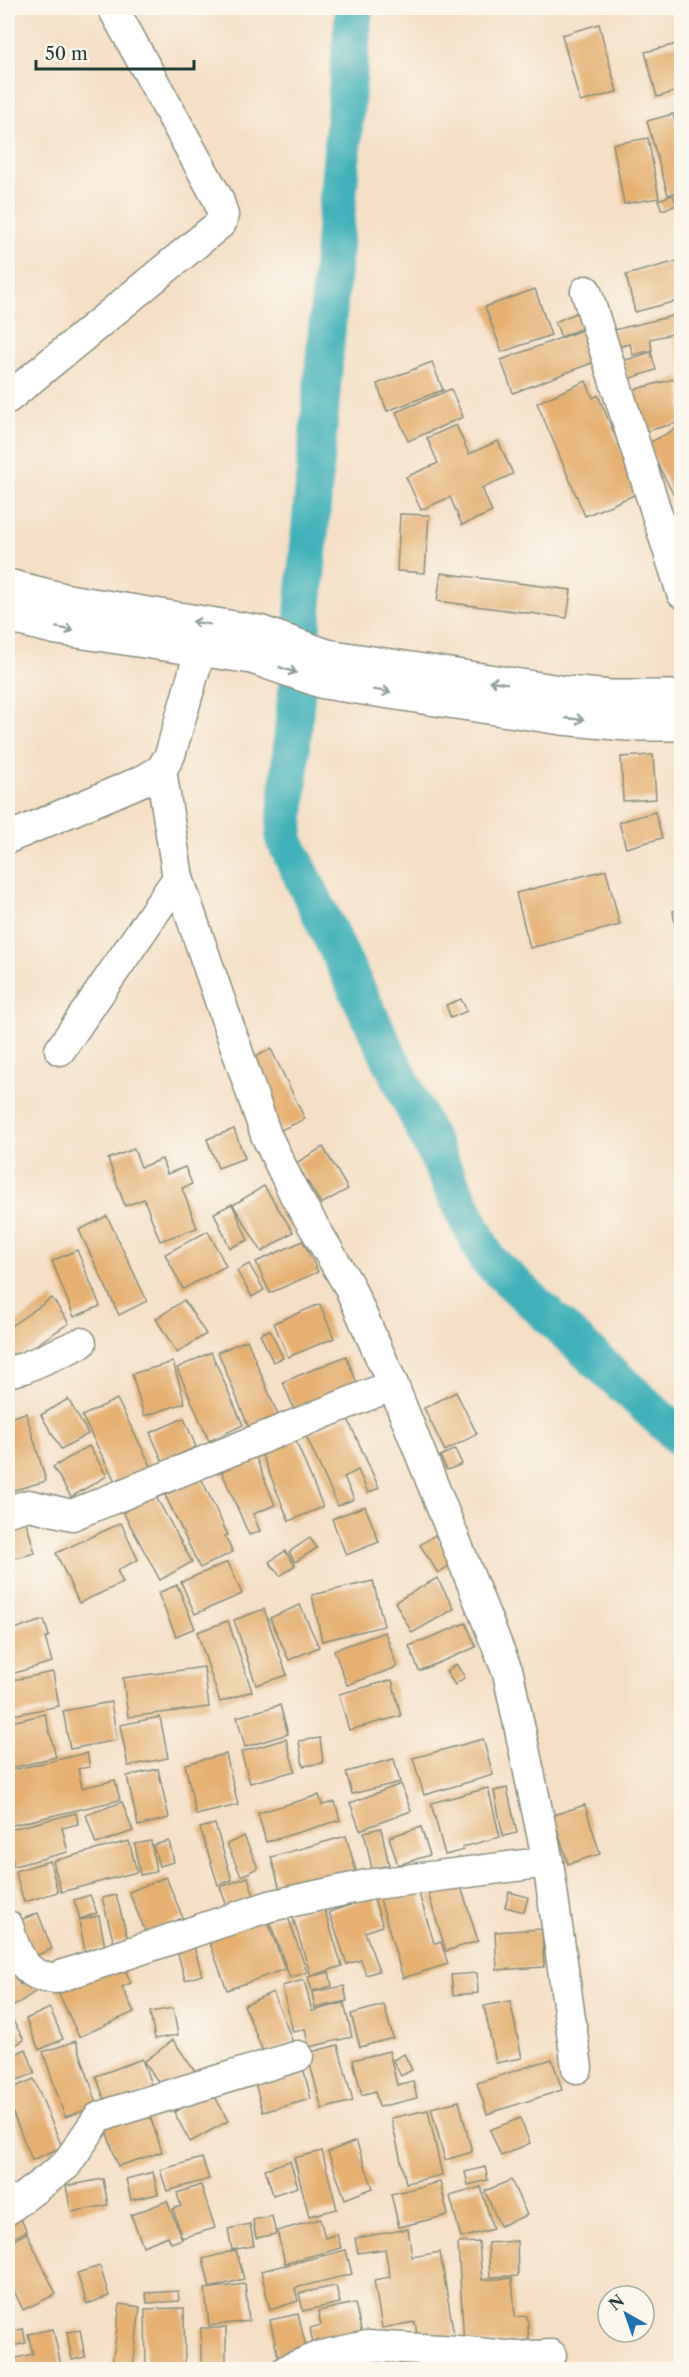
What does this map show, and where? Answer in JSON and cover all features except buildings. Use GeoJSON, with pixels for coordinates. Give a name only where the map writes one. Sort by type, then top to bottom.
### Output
{"type":"FeatureCollection","features":[{"type":"Feature","properties":{"kind":"main road"},"geometry":{"type":"LineString","coordinates":[[8,586],[256,645],[326,669],[562,718],[627,724],[681,724]]}},
{"type":"Feature","properties":{"kind":"main road"},"geometry":{"type":"LineString","coordinates":[[8,616],[57,628],[200,651],[256,645]]}},
{"type":"Feature","properties":{"kind":"main road"},"geometry":{"type":"LineString","coordinates":[[326,669],[611,697],[681,697]]}},
{"type":"Feature","properties":{"kind":"street"},"geometry":{"type":"LineString","coordinates":[[8,398],[221,222],[223,215],[218,199],[113,8]]}},
{"type":"Feature","properties":{"kind":"street"},"geometry":{"type":"LineString","coordinates":[[586,291],[681,593]]}},
{"type":"Feature","properties":{"kind":"street"},"geometry":{"type":"LineString","coordinates":[[8,838],[144,780],[161,770],[170,754],[200,651]]}},
{"type":"Feature","properties":{"kind":"street"},"geometry":{"type":"LineString","coordinates":[[161,770],[178,878],[267,1134],[295,1195],[349,1286],[393,1385],[508,1672],[548,1862],[577,2068]]}},
{"type":"Feature","properties":{"kind":"street"},"geometry":{"type":"LineString","coordinates":[[60,1050],[178,878]]}},
{"type":"Feature","properties":{"kind":"street"},"geometry":{"type":"LineString","coordinates":[[8,1372],[24,1368],[81,1343]]}},
{"type":"Feature","properties":{"kind":"street"},"geometry":{"type":"LineString","coordinates":[[8,1511],[29,1505],[72,1515],[393,1385]]}},
{"type":"Feature","properties":{"kind":"street"},"geometry":{"type":"LineString","coordinates":[[8,1926],[24,1964],[37,1975],[55,1978],[270,1906],[367,1885],[548,1862]]}},
{"type":"Feature","properties":{"kind":"street"},"geometry":{"type":"LineString","coordinates":[[8,2209],[66,2164],[98,2118],[298,2056]]}},
{"type":"Feature","properties":{"kind":"street"},"geometry":{"type":"LineString","coordinates":[[287,2370],[321,2356],[367,2346],[516,2357],[551,2355]]}},
{"type":"Feature","properties":{"kind":"waterway"},"geometry":{"type":"LineString","coordinates":[[354,8],[284,839],[487,1259],[682,1439]]}}]}
